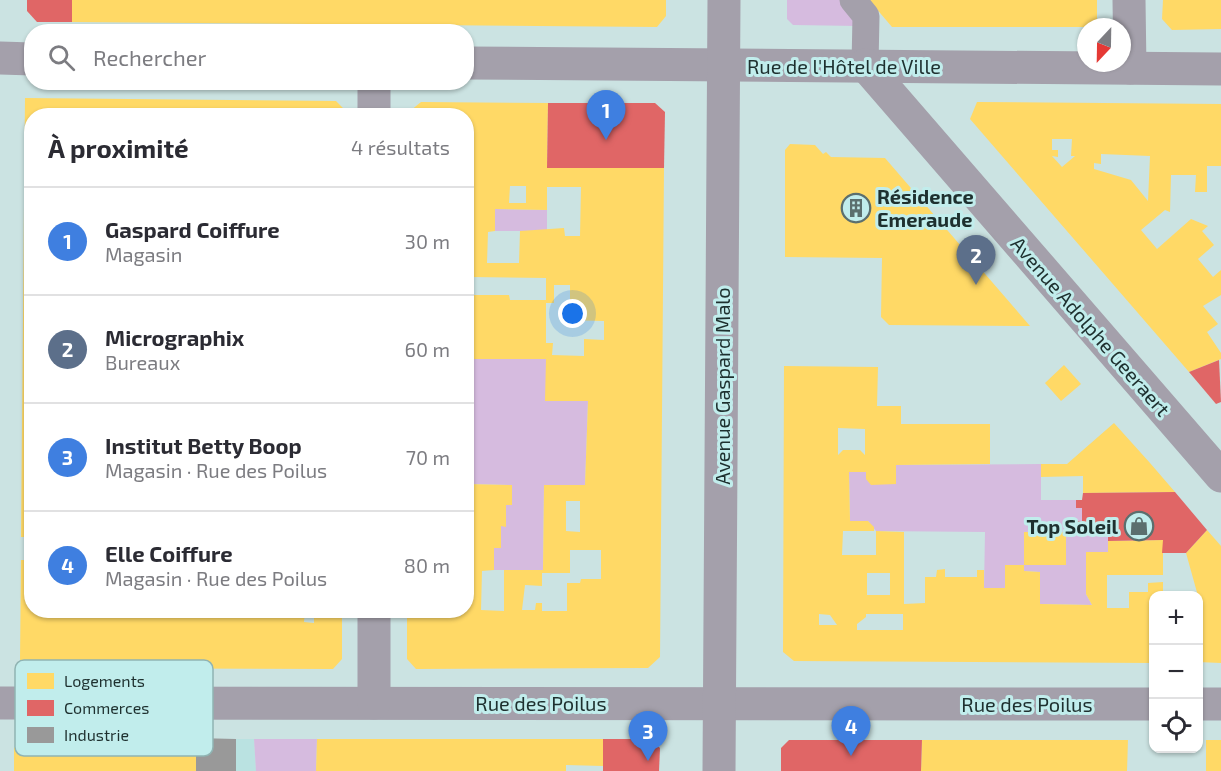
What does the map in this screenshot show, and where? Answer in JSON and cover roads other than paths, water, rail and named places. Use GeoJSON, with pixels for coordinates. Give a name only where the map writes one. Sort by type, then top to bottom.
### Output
{"type":"FeatureCollection","features":[{"type":"Feature","properties":{"kind":"street","name":"Avenue Gaspard Malo"},"geometry":{"type":"LineString","coordinates":[[719,771],[724,0]]}},
{"type":"Feature","properties":{"kind":"street"},"geometry":{"type":"LineString","coordinates":[[853,0],[866,16],[865,65]]}},
{"type":"Feature","properties":{"kind":"street"},"geometry":{"type":"LineString","coordinates":[[1129,0],[1129,18]]}},
{"type":"Feature","properties":{"kind":"street"},"geometry":{"type":"LineString","coordinates":[[0,58],[24,59]]}},
{"type":"Feature","properties":{"kind":"street","name":"Rue de l'Hôtel de Ville"},"geometry":{"type":"LineString","coordinates":[[474,63],[1077,67]]}},
{"type":"Feature","properties":{"kind":"street","name":"Avenue Adolphe Geeraert"},"geometry":{"type":"LineString","coordinates":[[865,65],[1221,476]]}},
{"type":"Feature","properties":{"kind":"street","name":"Rue de l'Hôtel de Ville"},"geometry":{"type":"LineString","coordinates":[[1131,68],[1221,69]]}},
{"type":"Feature","properties":{"kind":"street"},"geometry":{"type":"LineString","coordinates":[[374,90],[374,108]]}},
{"type":"Feature","properties":{"kind":"street"},"geometry":{"type":"LineString","coordinates":[[374,618],[374,703]]}},
{"type":"Feature","properties":{"kind":"street","name":"Rue des Poilus"},"geometry":{"type":"LineString","coordinates":[[213,703],[1149,704]]}},
{"type":"Feature","properties":{"kind":"street"},"geometry":{"type":"LineString","coordinates":[[1203,704],[1221,704]]}},
{"type":"Feature","properties":{"kind":"place","name":"Gaspard Coiffure"},"geometry":{"type":"Point","coordinates":[606,140]}},
{"type":"Feature","properties":{"kind":"place","name":"Résidence Emeraude"},"geometry":{"type":"Point","coordinates":[856,208]}},
{"type":"Feature","properties":{"kind":"place","name":"Micrographix"},"geometry":{"type":"Point","coordinates":[976,285]}},
{"type":"Feature","properties":{"kind":"place","name":"Top Soleil"},"geometry":{"type":"Point","coordinates":[1139,526]}},
{"type":"Feature","properties":{"kind":"place","name":"Elle Coiffure"},"geometry":{"type":"Point","coordinates":[851,756]}},
{"type":"Feature","properties":{"kind":"place","name":"Institut Betty Boop"},"geometry":{"type":"Point","coordinates":[648,761]}}]}
